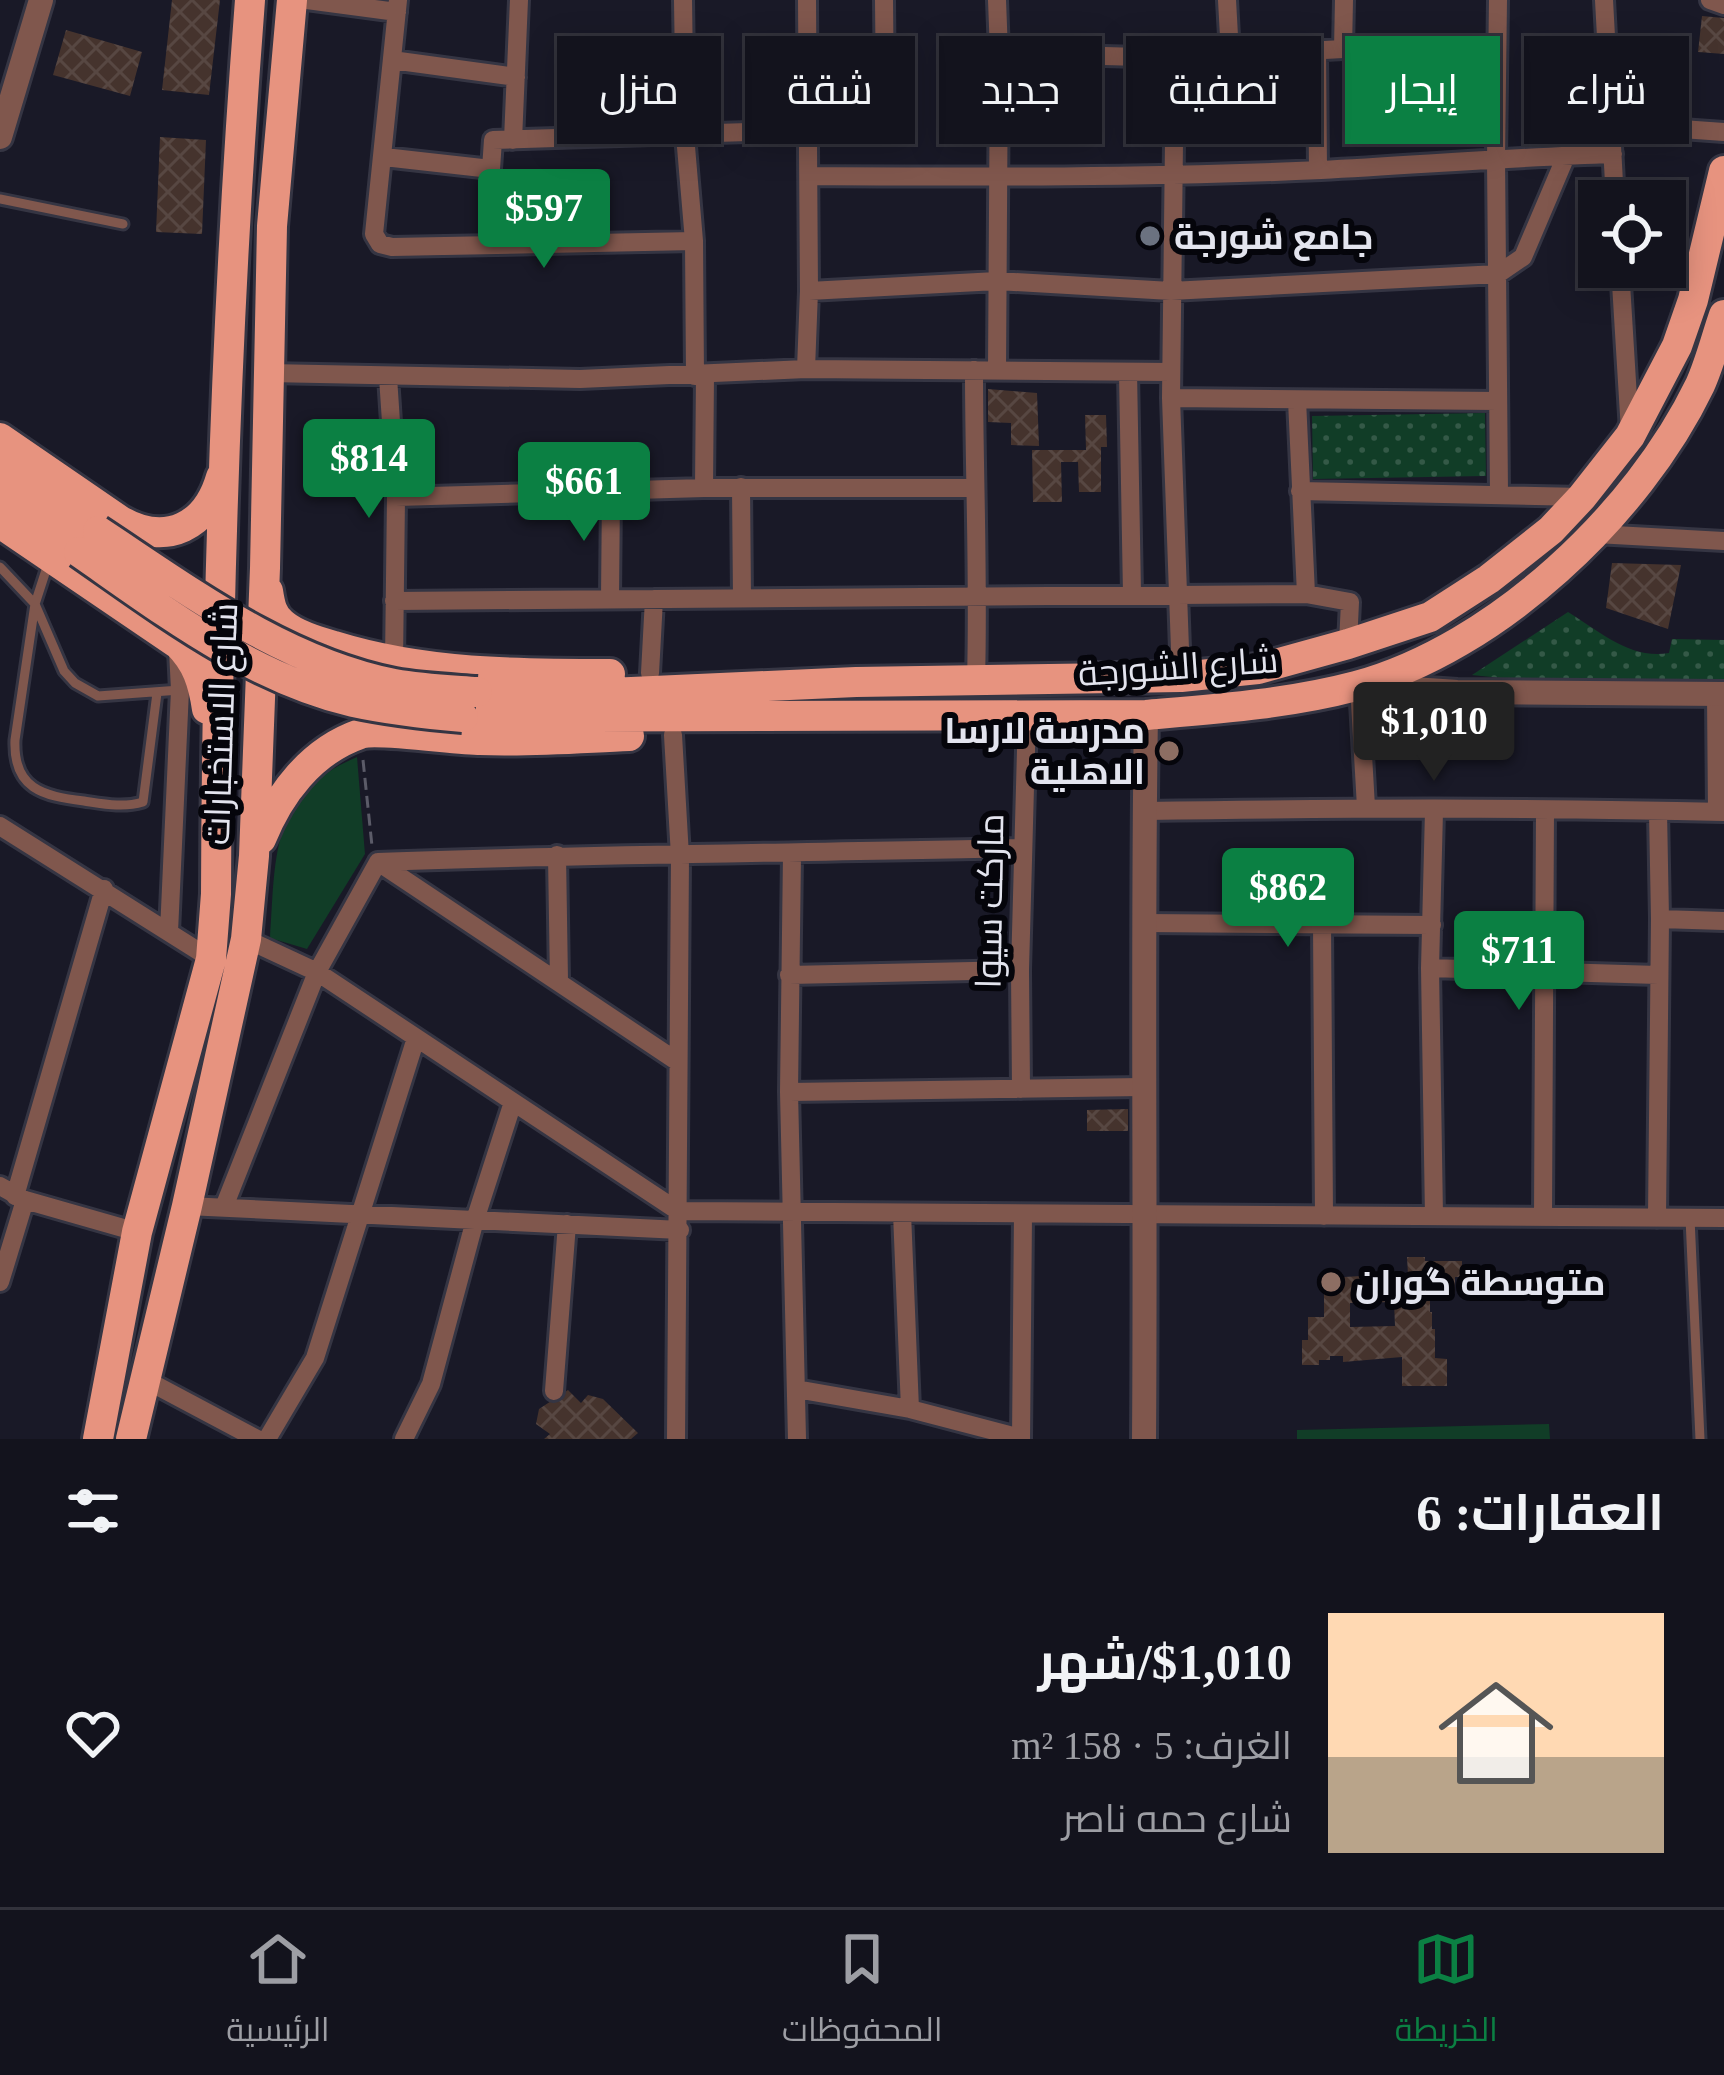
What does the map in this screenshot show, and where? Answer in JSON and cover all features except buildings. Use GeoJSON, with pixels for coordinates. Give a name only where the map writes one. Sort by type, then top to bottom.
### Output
{"type":"FeatureCollection","features":[{"type":"Feature","properties":{"kind":"main road","name":"شارع الاستخبارات"},"geometry":{"type":"LineString","coordinates":[[100,1438],[137,1232],[211,958],[224,447],[250,0]]}},
{"type":"Feature","properties":{"kind":"main road","name":"شارع الاستخبارات"},"geometry":{"type":"LineString","coordinates":[[131,1439],[246,939],[266,568],[272,226],[292,0]]}},
{"type":"Feature","properties":{"kind":"main road"},"geometry":{"type":"LineString","coordinates":[[0,524],[76,547],[186,590],[293,650],[346,670],[470,704],[856,682],[1181,676],[1258,669],[1430,616],[1489,579],[1551,530],[1582,497],[1630,436],[1677,346],[1724,171]]}},
{"type":"Feature","properties":{"kind":"main road","name":"شارع الشورجة"},"geometry":{"type":"LineString","coordinates":[[470,704],[837,715],[1146,715],[1230,708],[1359,685],[1453,643],[1544,582],[1596,534],[1712,377],[1724,315]]}},
{"type":"Feature","properties":{"kind":"main road"},"geometry":{"type":"LineString","coordinates":[[0,438],[153,545],[159,571],[151,595],[129,610]]}},
{"type":"Feature","properties":{"kind":"main road"},"geometry":{"type":"LineString","coordinates":[[134,528],[162,533],[200,516],[217,491],[224,447]]}},
{"type":"Feature","properties":{"kind":"main road"},"geometry":{"type":"LineString","coordinates":[[0,466],[129,610],[191,657],[204,688],[218,778]]}},
{"type":"Feature","properties":{"kind":"main road"},"geometry":{"type":"LineString","coordinates":[[0,499],[76,547]]}},
{"type":"Feature","properties":{"kind":"main road"},"geometry":{"type":"LineString","coordinates":[[266,568],[270,602],[281,623],[326,644],[394,662],[504,675],[650,673],[856,682]]}},
{"type":"Feature","properties":{"kind":"main road"},"geometry":{"type":"LineString","coordinates":[[363,744],[335,701],[336,686],[358,664],[394,662]]}},
{"type":"Feature","properties":{"kind":"main road"},"geometry":{"type":"LineString","coordinates":[[1035,714],[1042,679]]}},
{"type":"Feature","properties":{"kind":"main road"},"geometry":{"type":"LineString","coordinates":[[254,856],[286,788],[315,760],[363,744],[673,735],[837,715]]}},
{"type":"Feature","properties":{"kind":"street"},"geometry":{"type":"LineString","coordinates":[[0,137],[41,0]]}},
{"type":"Feature","properties":{"kind":"street"},"geometry":{"type":"LineString","coordinates":[[307,0],[398,6],[374,234],[380,244],[392,248],[694,241]]}},
{"type":"Feature","properties":{"kind":"street"},"geometry":{"type":"LineString","coordinates":[[513,140],[519,0]]}},
{"type":"Feature","properties":{"kind":"street"},"geometry":{"type":"LineString","coordinates":[[683,0],[684,36]]}},
{"type":"Feature","properties":{"kind":"street"},"geometry":{"type":"LineString","coordinates":[[807,0],[808,36]]}},
{"type":"Feature","properties":{"kind":"street"},"geometry":{"type":"LineString","coordinates":[[884,0],[885,36]]}},
{"type":"Feature","properties":{"kind":"street"},"geometry":{"type":"LineString","coordinates":[[997,0],[998,36]]}},
{"type":"Feature","properties":{"kind":"street"},"geometry":{"type":"LineString","coordinates":[[1227,0],[1229,36]]}},
{"type":"Feature","properties":{"kind":"street"},"geometry":{"type":"LineString","coordinates":[[1321,50],[1343,49],[1344,0]]}},
{"type":"Feature","properties":{"kind":"street"},"geometry":{"type":"LineString","coordinates":[[1496,36],[1498,0]]}},
{"type":"Feature","properties":{"kind":"street"},"geometry":{"type":"LineString","coordinates":[[1604,0],[1606,36]]}},
{"type":"Feature","properties":{"kind":"street"},"geometry":{"type":"LineString","coordinates":[[1711,0],[1724,4]]}},
{"type":"Feature","properties":{"kind":"street"},"geometry":{"type":"LineString","coordinates":[[392,60],[516,76]]}},
{"type":"Feature","properties":{"kind":"street"},"geometry":{"type":"LineString","coordinates":[[1689,130],[1724,132]]}},
{"type":"Feature","properties":{"kind":"street"},"geometry":{"type":"LineString","coordinates":[[383,157],[491,169],[494,140],[557,139]]}},
{"type":"Feature","properties":{"kind":"street"},"geometry":{"type":"LineString","coordinates":[[686,144],[704,488]]}},
{"type":"Feature","properties":{"kind":"street"},"geometry":{"type":"LineString","coordinates":[[806,369],[808,144]]}},
{"type":"Feature","properties":{"kind":"street"},"geometry":{"type":"LineString","coordinates":[[997,370],[998,144]]}},
{"type":"Feature","properties":{"kind":"street"},"geometry":{"type":"LineString","coordinates":[[1174,144],[1171,398],[1181,676]]}},
{"type":"Feature","properties":{"kind":"street"},"geometry":{"type":"LineString","coordinates":[[1318,144],[1318,170]]}},
{"type":"Feature","properties":{"kind":"street"},"geometry":{"type":"LineString","coordinates":[[1496,144],[1498,493]]}},
{"type":"Feature","properties":{"kind":"street"},"geometry":{"type":"LineString","coordinates":[[809,291],[997,281],[1171,291],[1498,274],[1523,257],[1566,156],[1583,144]]}},
{"type":"Feature","properties":{"kind":"street"},"geometry":{"type":"LineString","coordinates":[[1612,144],[1614,180]]}},
{"type":"Feature","properties":{"kind":"street"},"geometry":{"type":"LineString","coordinates":[[809,176],[1318,170],[1612,154]]}},
{"type":"Feature","properties":{"kind":"street"},"geometry":{"type":"LineString","coordinates":[[1621,288],[1630,436]]}},
{"type":"Feature","properties":{"kind":"street"},"geometry":{"type":"LineString","coordinates":[[268,373],[580,379],[806,369],[1171,372]]}},
{"type":"Feature","properties":{"kind":"street"},"geometry":{"type":"LineString","coordinates":[[974,370],[976,680]]}},
{"type":"Feature","properties":{"kind":"street"},"geometry":{"type":"LineString","coordinates":[[1127,372],[1132,594]]}},
{"type":"Feature","properties":{"kind":"street"},"geometry":{"type":"LineString","coordinates":[[388,377],[396,497],[394,662]]}},
{"type":"Feature","properties":{"kind":"street"},"geometry":{"type":"LineString","coordinates":[[1171,398],[1498,401]]}},
{"type":"Feature","properties":{"kind":"street"},"geometry":{"type":"LineString","coordinates":[[1297,400],[1306,594]]}},
{"type":"Feature","properties":{"kind":"street"},"geometry":{"type":"LineString","coordinates":[[396,497],[741,487],[974,488]]}},
{"type":"Feature","properties":{"kind":"street"},"geometry":{"type":"LineString","coordinates":[[741,487],[742,598]]}},
{"type":"Feature","properties":{"kind":"street"},"geometry":{"type":"LineString","coordinates":[[610,599],[611,490]]}},
{"type":"Feature","properties":{"kind":"street"},"geometry":{"type":"LineString","coordinates":[[1300,491],[1582,497]]}},
{"type":"Feature","properties":{"kind":"street"},"geometry":{"type":"LineString","coordinates":[[1596,534],[1724,541]]}},
{"type":"Feature","properties":{"kind":"street"},"geometry":{"type":"LineString","coordinates":[[394,601],[1306,594],[1350,602],[1348,644]]}},
{"type":"Feature","properties":{"kind":"street"},"geometry":{"type":"LineString","coordinates":[[650,673],[654,599]]}},
{"type":"Feature","properties":{"kind":"street"},"geometry":{"type":"LineString","coordinates":[[1453,643],[1440,658],[1438,670],[1442,681],[1456,692]]}},
{"type":"Feature","properties":{"kind":"street"},"geometry":{"type":"LineString","coordinates":[[170,932],[178,644]]}},
{"type":"Feature","properties":{"kind":"street"},"geometry":{"type":"LineString","coordinates":[[1144,811],[1366,807],[1720,812],[1720,694],[1456,692],[1359,685],[1366,807]]}},
{"type":"Feature","properties":{"kind":"street","name":"مارکت سیوا"},"geometry":{"type":"LineString","coordinates":[[1021,1089],[1023,848],[1035,714]]}},
{"type":"Feature","properties":{"kind":"street"},"geometry":{"type":"LineString","coordinates":[[1144,1439],[1146,715]]}},
{"type":"Feature","properties":{"kind":"street"},"geometry":{"type":"LineString","coordinates":[[673,735],[680,856],[676,1439]]}},
{"type":"Feature","properties":{"kind":"street"},"geometry":{"type":"LineString","coordinates":[[1543,1217],[1545,810]]}},
{"type":"Feature","properties":{"kind":"street"},"geometry":{"type":"LineString","coordinates":[[1434,811],[1430,968],[1434,1216]]}},
{"type":"Feature","properties":{"kind":"street"},"geometry":{"type":"LineString","coordinates":[[1657,1218],[1658,811]]}},
{"type":"Feature","properties":{"kind":"street"},"geometry":{"type":"LineString","coordinates":[[0,826],[211,958]]}},
{"type":"Feature","properties":{"kind":"street"},"geometry":{"type":"LineString","coordinates":[[375,855],[680,856],[1023,848]]}},
{"type":"Feature","properties":{"kind":"street"},"geometry":{"type":"LineString","coordinates":[[792,854],[790,1212],[797,1439]]}},
{"type":"Feature","properties":{"kind":"street"},"geometry":{"type":"LineString","coordinates":[[375,855],[678,1062]]}},
{"type":"Feature","properties":{"kind":"street"},"geometry":{"type":"LineString","coordinates":[[224,1207],[316,972],[375,855]]}},
{"type":"Feature","properties":{"kind":"street"},"geometry":{"type":"LineString","coordinates":[[557,855],[559,981]]}},
{"type":"Feature","properties":{"kind":"street"},"geometry":{"type":"LineString","coordinates":[[0,1282],[14,1194],[104,889]]}},
{"type":"Feature","properties":{"kind":"street"},"geometry":{"type":"LineString","coordinates":[[1660,919],[1724,921]]}},
{"type":"Feature","properties":{"kind":"street"},"geometry":{"type":"LineString","coordinates":[[1144,923],[1432,925]]}},
{"type":"Feature","properties":{"kind":"street"},"geometry":{"type":"LineString","coordinates":[[1322,923],[1324,1216]]}},
{"type":"Feature","properties":{"kind":"street"},"geometry":{"type":"LineString","coordinates":[[246,939],[316,972],[513,1102],[679,1221]]}},
{"type":"Feature","properties":{"kind":"street"},"geometry":{"type":"LineString","coordinates":[[1430,968],[1658,975]]}},
{"type":"Feature","properties":{"kind":"street"},"geometry":{"type":"LineString","coordinates":[[789,975],[1020,970]]}},
{"type":"Feature","properties":{"kind":"street"},"geometry":{"type":"LineString","coordinates":[[267,1439],[315,1358],[416,1038]]}},
{"type":"Feature","properties":{"kind":"street"},"geometry":{"type":"LineString","coordinates":[[789,1092],[1142,1087]]}},
{"type":"Feature","properties":{"kind":"street"},"geometry":{"type":"LineString","coordinates":[[404,1439],[430,1384],[513,1102]]}},
{"type":"Feature","properties":{"kind":"street"},"geometry":{"type":"LineString","coordinates":[[14,1194],[137,1232]]}},
{"type":"Feature","properties":{"kind":"street"},"geometry":{"type":"LineString","coordinates":[[187,1206],[567,1224],[790,1212],[1724,1218]]}},
{"type":"Feature","properties":{"kind":"street"},"geometry":{"type":"LineString","coordinates":[[902,1213],[910,1409]]}},
{"type":"Feature","properties":{"kind":"street"},"geometry":{"type":"LineString","coordinates":[[796,1389],[910,1409],[1021,1438],[1023,1214]]}},
{"type":"Feature","properties":{"kind":"street"},"geometry":{"type":"LineString","coordinates":[[554,1390],[567,1224]]}},
{"type":"Feature","properties":{"kind":"street"},"geometry":{"type":"LineString","coordinates":[[146,1380],[257,1439]]}},
{"type":"Feature","properties":{"kind":"lane"},"geometry":{"type":"LineString","coordinates":[[0,199],[123,224]]}},
{"type":"Feature","properties":{"kind":"lane"},"geometry":{"type":"LineString","coordinates":[[76,547],[35,604],[14,757],[19,769],[42,794],[124,806],[143,802],[157,693]]}},
{"type":"Feature","properties":{"kind":"lane"},"geometry":{"type":"LineString","coordinates":[[0,567],[35,604],[64,671],[75,683],[98,696],[180,690]]}},
{"type":"Feature","properties":{"kind":"lane"},"geometry":{"type":"LineString","coordinates":[[1690,1218],[1700,1439]]}},
{"type":"Feature","properties":{"kind":"path"},"geometry":{"type":"LineString","coordinates":[[363,744],[369,836],[375,855]]}},
{"type":"Feature","properties":{"kind":"green space"},"geometry":{"type":"Polygon","coordinates":[[[1485,413],[1486,476],[1313,479],[1312,416],[1485,413]]]}},
{"type":"Feature","properties":{"kind":"green space"},"geometry":{"type":"Polygon","coordinates":[[[1568,612],[1642,652],[1669,653],[1672,639],[1724,640],[1724,681],[1519,680],[1472,675],[1568,612]]]}},
{"type":"Feature","properties":{"kind":"green space"},"geometry":{"type":"Polygon","coordinates":[[[357,757],[365,854],[307,949],[270,938],[277,855],[292,809],[328,772],[357,757]]]}},
{"type":"Feature","properties":{"kind":"green space"},"geometry":{"type":"Polygon","coordinates":[[[1549,1424],[1550,1439],[1297,1439],[1297,1430],[1549,1424]]]}},
{"type":"Feature","properties":{"kind":"place","name":"جامع شورجة"},"geometry":{"type":"Point","coordinates":[1150,236]}},
{"type":"Feature","properties":{"kind":"place","name":"مدرسة لارسا الاهلية"},"geometry":{"type":"Point","coordinates":[1169,751]}},
{"type":"Feature","properties":{"kind":"place","name":"متوسطة گوران"},"geometry":{"type":"Point","coordinates":[1331,1282]}}]}
